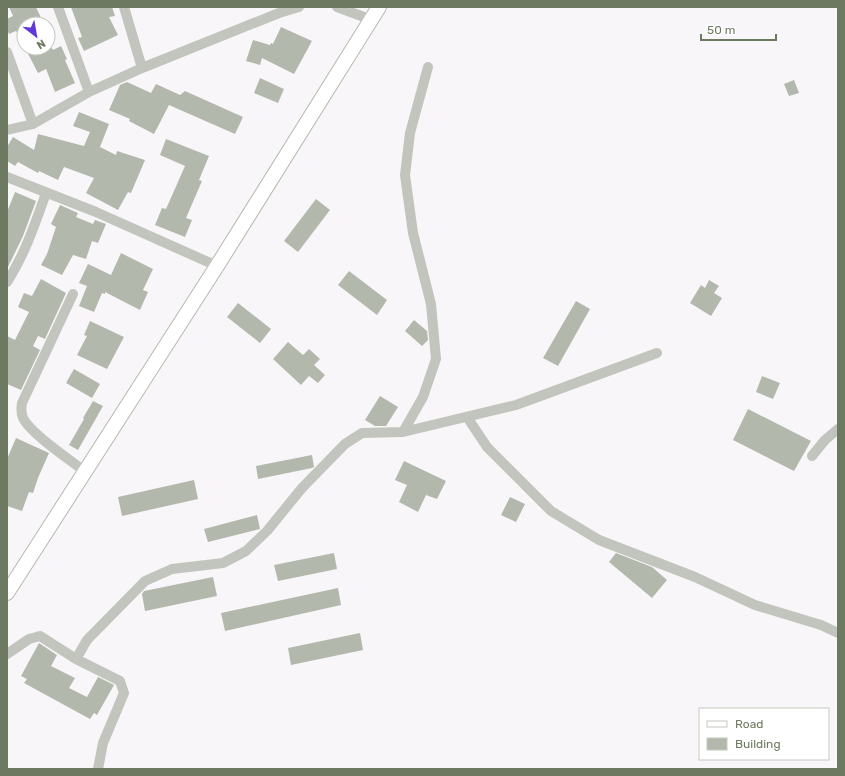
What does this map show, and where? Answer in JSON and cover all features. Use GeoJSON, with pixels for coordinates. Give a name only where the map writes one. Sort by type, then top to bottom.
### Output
{"type":"FeatureCollection","features":[{"type":"Feature","properties":{"kind":"main road"},"geometry":{"type":"LineString","coordinates":[[7,593],[217,266],[379,7]]}},
{"type":"Feature","properties":{"kind":"street"},"geometry":{"type":"LineString","coordinates":[[58,7],[89,92]]}},
{"type":"Feature","properties":{"kind":"street"},"geometry":{"type":"LineString","coordinates":[[124,7],[142,68]]}},
{"type":"Feature","properties":{"kind":"street"},"geometry":{"type":"LineString","coordinates":[[7,130],[33,124],[89,92],[142,68],[279,13],[299,7]]}},
{"type":"Feature","properties":{"kind":"street"},"geometry":{"type":"LineString","coordinates":[[337,7],[372,20]]}},
{"type":"Feature","properties":{"kind":"street"},"geometry":{"type":"LineString","coordinates":[[7,52],[33,124]]}},
{"type":"Feature","properties":{"kind":"street"},"geometry":{"type":"LineString","coordinates":[[404,432],[423,397],[436,359],[431,304],[413,233],[405,176],[410,133],[428,67]]}},
{"type":"Feature","properties":{"kind":"street"},"geometry":{"type":"LineString","coordinates":[[7,177],[96,212],[217,266]]}},
{"type":"Feature","properties":{"kind":"street"},"geometry":{"type":"LineString","coordinates":[[7,282],[21,260],[28,244],[46,192]]}},
{"type":"Feature","properties":{"kind":"street"},"geometry":{"type":"LineString","coordinates":[[73,294],[22,403],[21,413],[24,420],[38,435],[84,471]]}},
{"type":"Feature","properties":{"kind":"street"},"geometry":{"type":"LineString","coordinates":[[76,659],[87,640],[145,581],[172,570],[223,563],[246,551],[268,531],[302,488],[345,444],[362,433],[404,432],[516,405],[657,353]]}},
{"type":"Feature","properties":{"kind":"street"},"geometry":{"type":"LineString","coordinates":[[467,417],[487,447],[551,511],[599,540],[627,549],[695,577],[755,605],[821,625],[838,633]]}},
{"type":"Feature","properties":{"kind":"street"},"geometry":{"type":"LineString","coordinates":[[812,456],[825,440],[838,429]]}},
{"type":"Feature","properties":{"kind":"street"},"geometry":{"type":"LineString","coordinates":[[7,654],[29,639],[40,636],[76,659],[120,681],[124,693],[103,743],[98,769]]}},
{"type":"Feature","properties":{"kind":"building"},"geometry":{"type":"Polygon","coordinates":[[[9,7],[36,7],[40,16],[16,16],[16,31],[9,34],[7,29],[7,19],[13,16],[9,7]]]}},
{"type":"Feature","properties":{"kind":"building"},"geometry":{"type":"Polygon","coordinates":[[[71,7],[112,7],[115,16],[109,17],[118,35],[84,51],[78,38],[82,37],[71,7]]]}},
{"type":"Feature","properties":{"kind":"building"},"geometry":{"type":"Polygon","coordinates":[[[281,27],[312,41],[294,74],[262,58],[260,65],[246,61],[253,40],[270,45],[271,43],[273,44],[281,27]]]}},
{"type":"Feature","properties":{"kind":"building"},"geometry":{"type":"Polygon","coordinates":[[[61,46],[67,59],[65,60],[75,83],[55,92],[46,69],[38,73],[29,56],[56,56],[56,48],[61,46]]]}},
{"type":"Feature","properties":{"kind":"building"},"geometry":{"type":"Polygon","coordinates":[[[260,78],[284,89],[278,103],[254,93],[260,78]]]}},
{"type":"Feature","properties":{"kind":"building"},"geometry":{"type":"Polygon","coordinates":[[[794,80],[799,93],[789,96],[784,84],[794,80]]]}},
{"type":"Feature","properties":{"kind":"building"},"geometry":{"type":"Polygon","coordinates":[[[127,82],[151,93],[156,84],[180,95],[185,91],[243,117],[235,134],[169,105],[154,134],[129,121],[130,119],[109,110],[120,85],[127,82]]]}},
{"type":"Feature","properties":{"kind":"building"},"geometry":{"type":"Polygon","coordinates":[[[79,112],[109,124],[100,147],[116,155],[117,151],[145,160],[131,193],[128,192],[118,210],[86,193],[94,178],[64,167],[58,180],[39,171],[38,173],[18,162],[15,166],[7,161],[7,147],[13,137],[34,150],[38,134],[84,146],[90,132],[73,126],[79,112]]]}},
{"type":"Feature","properties":{"kind":"building"},"geometry":{"type":"Polygon","coordinates":[[[166,139],[209,156],[199,180],[202,181],[186,218],[192,220],[185,237],[155,225],[162,208],[166,209],[185,166],[160,155],[166,139]]]}},
{"type":"Feature","properties":{"kind":"building"},"geometry":{"type":"Polygon","coordinates":[[[15,192],[36,201],[23,236],[7,269],[7,212],[15,192]]]}},
{"type":"Feature","properties":{"kind":"building"},"geometry":{"type":"Polygon","coordinates":[[[316,199],[330,210],[298,252],[284,241],[316,199]]]}},
{"type":"Feature","properties":{"kind":"building"},"geometry":{"type":"Polygon","coordinates":[[[60,205],[78,213],[76,217],[93,224],[95,220],[106,224],[98,243],[92,241],[86,259],[73,255],[62,275],[41,265],[47,254],[56,227],[51,224],[60,205]]]}},
{"type":"Feature","properties":{"kind":"building"},"geometry":{"type":"Polygon","coordinates":[[[121,253],[153,269],[143,290],[148,292],[140,310],[105,292],[105,294],[102,293],[94,312],[79,306],[87,286],[79,283],[88,264],[111,275],[121,253]]]}},
{"type":"Feature","properties":{"kind":"building"},"geometry":{"type":"Polygon","coordinates":[[[349,271],[387,300],[377,315],[338,285],[349,271]]]}},
{"type":"Feature","properties":{"kind":"building"},"geometry":{"type":"Polygon","coordinates":[[[41,279],[66,293],[45,339],[38,336],[33,346],[40,350],[21,390],[7,384],[7,336],[15,340],[29,312],[18,307],[24,293],[32,296],[41,279]]]}},
{"type":"Feature","properties":{"kind":"building"},"geometry":{"type":"Polygon","coordinates":[[[709,280],[719,286],[714,293],[722,298],[711,316],[690,303],[701,285],[705,288],[709,280]]]}},
{"type":"Feature","properties":{"kind":"building"},"geometry":{"type":"Polygon","coordinates":[[[576,301],[590,309],[558,366],[543,358],[576,301]]]}},
{"type":"Feature","properties":{"kind":"building"},"geometry":{"type":"Polygon","coordinates":[[[238,303],[271,329],[260,343],[227,317],[238,303]]]}},
{"type":"Feature","properties":{"kind":"building"},"geometry":{"type":"Polygon","coordinates":[[[414,320],[427,331],[428,340],[422,346],[405,331],[414,320]]]}},
{"type":"Feature","properties":{"kind":"building"},"geometry":{"type":"Polygon","coordinates":[[[90,321],[124,337],[107,369],[77,355],[87,336],[84,335],[90,321]]]}},
{"type":"Feature","properties":{"kind":"building"},"geometry":{"type":"Polygon","coordinates":[[[288,342],[303,355],[309,349],[320,359],[314,365],[325,375],[318,383],[309,376],[301,385],[273,359],[288,342]]]}},
{"type":"Feature","properties":{"kind":"building"},"geometry":{"type":"Polygon","coordinates":[[[74,369],[100,384],[92,398],[66,383],[74,369]]]}},
{"type":"Feature","properties":{"kind":"building"},"geometry":{"type":"Polygon","coordinates":[[[762,376],[780,383],[773,399],[756,392],[762,376]]]}},
{"type":"Feature","properties":{"kind":"building"},"geometry":{"type":"Polygon","coordinates":[[[380,396],[398,407],[386,426],[375,426],[365,420],[380,396]]]}},
{"type":"Feature","properties":{"kind":"building"},"geometry":{"type":"Polygon","coordinates":[[[93,401],[103,406],[78,450],[69,445],[93,401]]]}},
{"type":"Feature","properties":{"kind":"building"},"geometry":{"type":"Polygon","coordinates":[[[748,409],[811,441],[794,471],[733,440],[748,409]]]}},
{"type":"Feature","properties":{"kind":"building"},"geometry":{"type":"Polygon","coordinates":[[[16,438],[49,453],[33,493],[29,492],[22,511],[7,506],[7,459],[16,438]]]}},
{"type":"Feature","properties":{"kind":"building"},"geometry":{"type":"Polygon","coordinates":[[[312,455],[314,467],[312,468],[258,479],[256,466],[312,455]]]}},
{"type":"Feature","properties":{"kind":"building"},"geometry":{"type":"Polygon","coordinates":[[[404,461],[446,481],[437,499],[426,495],[418,512],[399,502],[407,485],[395,480],[404,461]]]}},
{"type":"Feature","properties":{"kind":"building"},"geometry":{"type":"Polygon","coordinates":[[[194,480],[198,499],[122,516],[118,497],[194,480]]]}},
{"type":"Feature","properties":{"kind":"building"},"geometry":{"type":"Polygon","coordinates":[[[510,497],[525,504],[516,522],[501,515],[510,497]]]}},
{"type":"Feature","properties":{"kind":"building"},"geometry":{"type":"Polygon","coordinates":[[[257,515],[260,529],[208,542],[204,529],[257,515]]]}},
{"type":"Feature","properties":{"kind":"building"},"geometry":{"type":"Polygon","coordinates":[[[334,553],[337,569],[278,581],[274,565],[334,553]]]}},
{"type":"Feature","properties":{"kind":"building"},"geometry":{"type":"Polygon","coordinates":[[[616,553],[652,567],[667,580],[652,598],[609,562],[616,553]]]}},
{"type":"Feature","properties":{"kind":"building"},"geometry":{"type":"Polygon","coordinates":[[[213,577],[217,596],[145,611],[142,594],[144,591],[213,577]]]}},
{"type":"Feature","properties":{"kind":"building"},"geometry":{"type":"Polygon","coordinates":[[[338,588],[341,605],[225,631],[221,613],[338,588]]]}},
{"type":"Feature","properties":{"kind":"building"},"geometry":{"type":"Polygon","coordinates":[[[360,633],[363,650],[291,665],[288,648],[360,633]]]}},
{"type":"Feature","properties":{"kind":"building"},"geometry":{"type":"Polygon","coordinates":[[[39,643],[57,655],[51,666],[75,678],[69,688],[87,697],[98,677],[114,685],[97,715],[94,713],[90,719],[24,683],[27,679],[21,676],[39,643]]]}}]}
